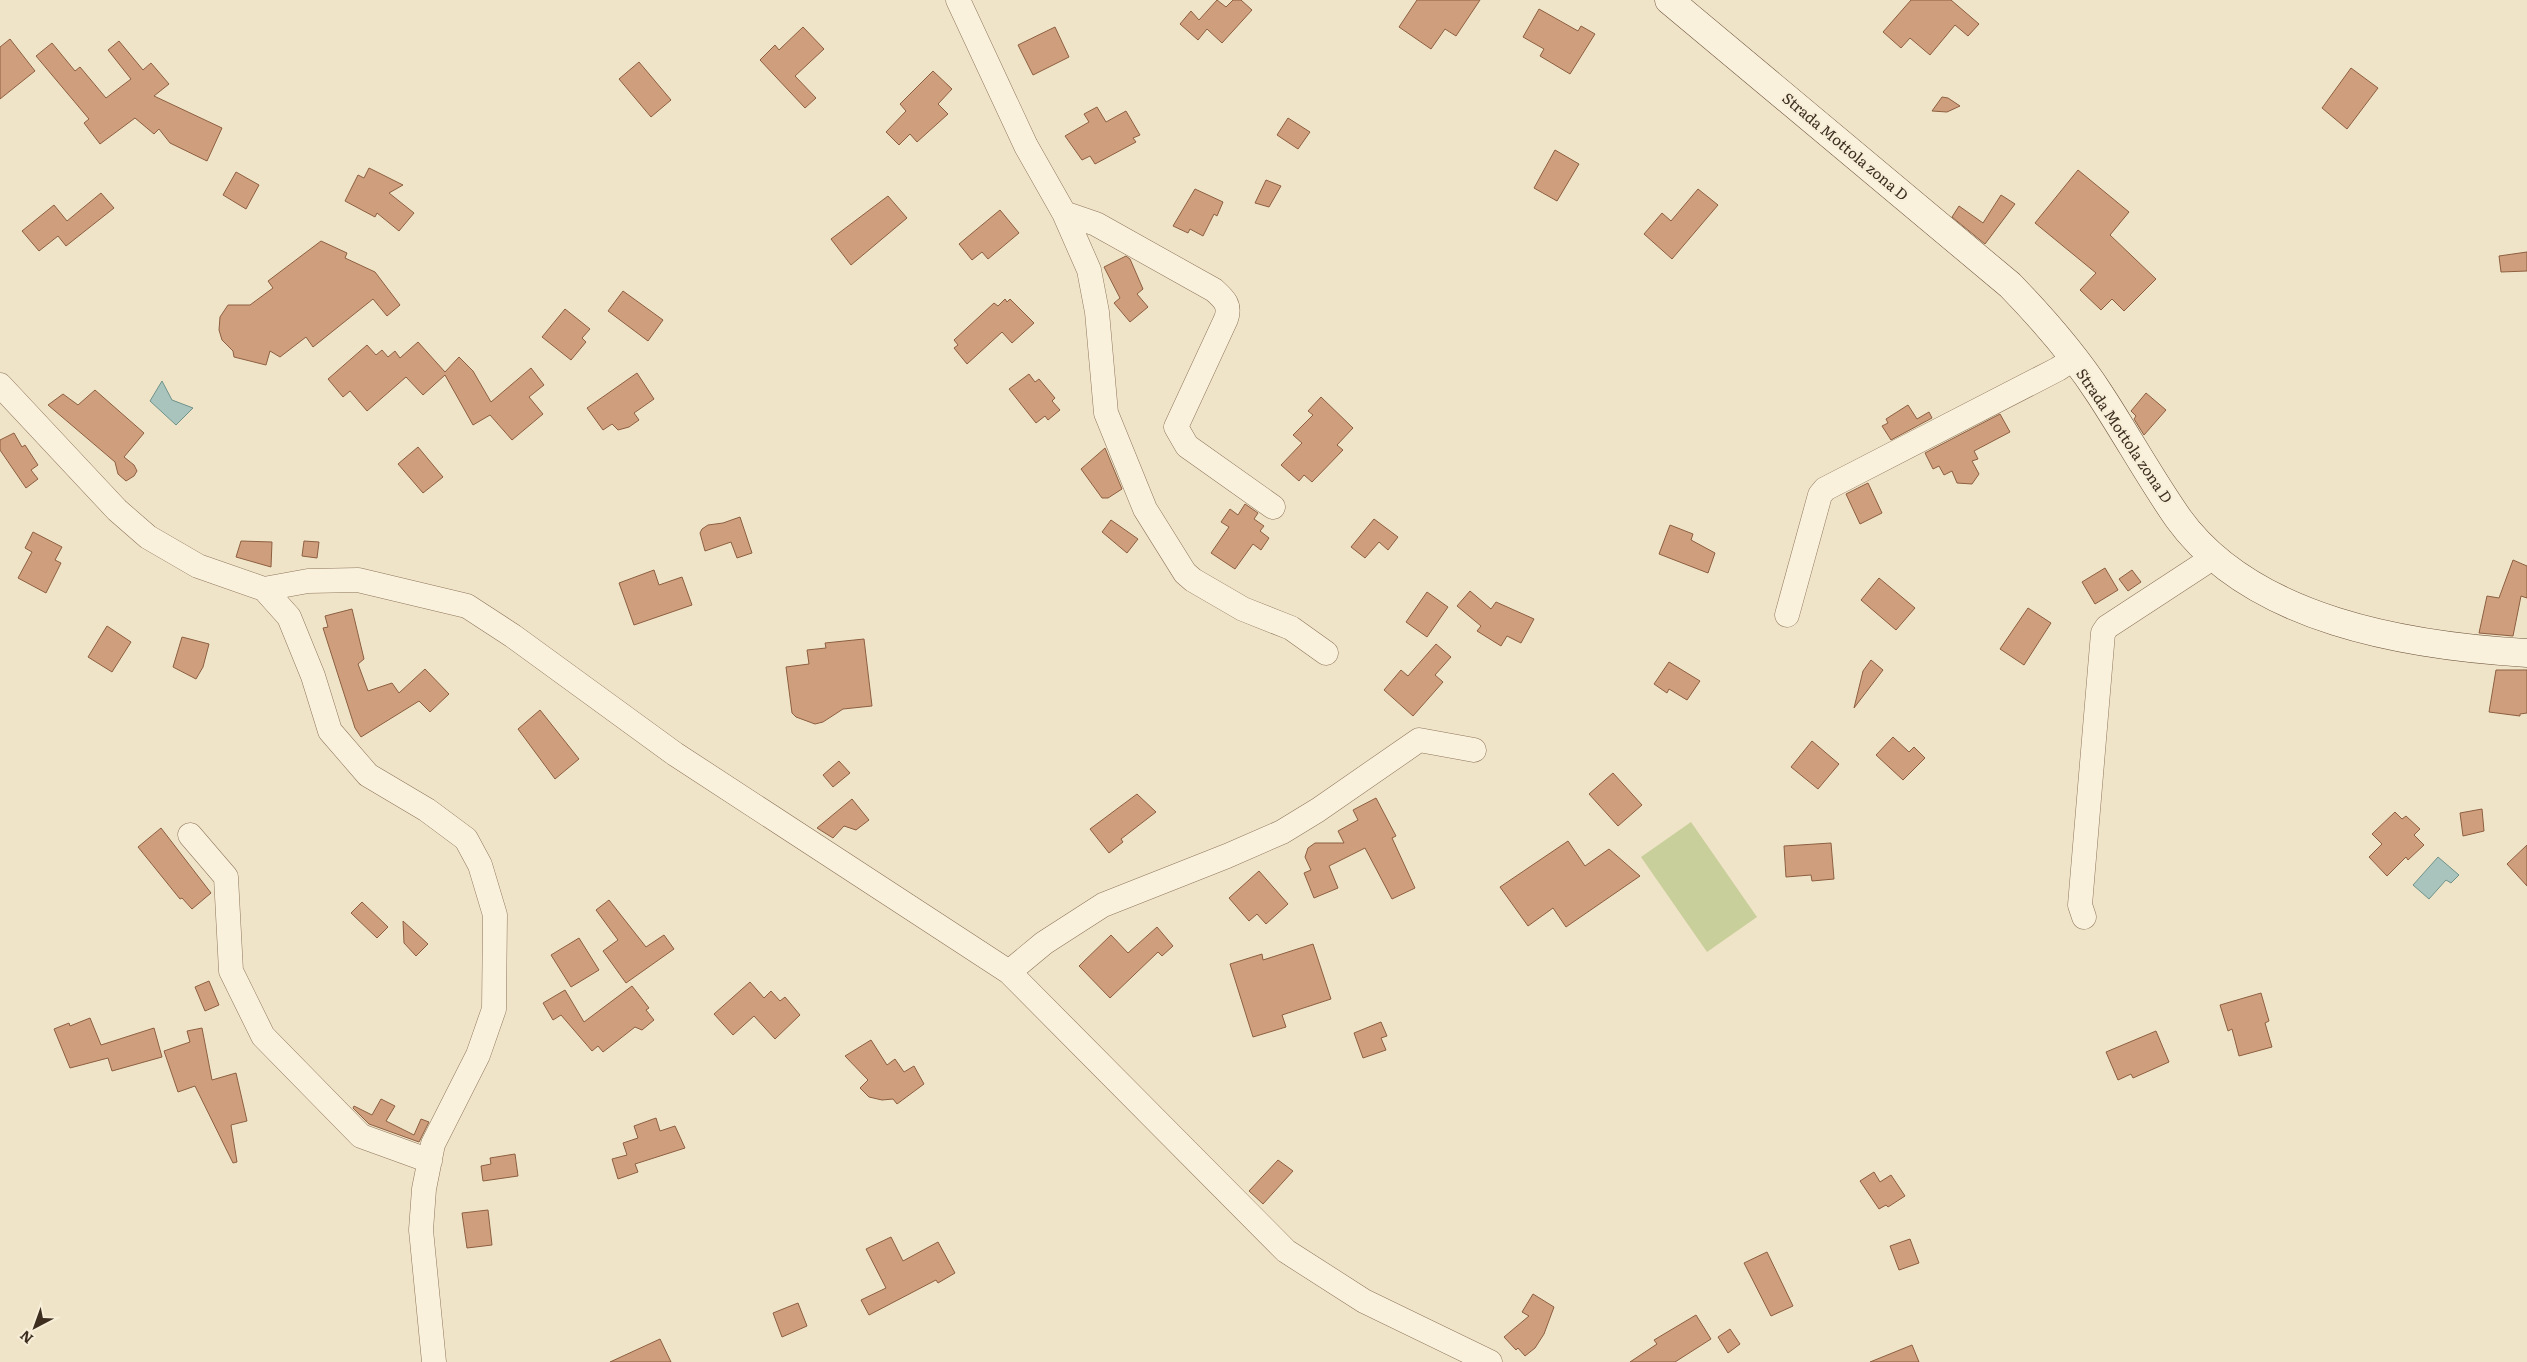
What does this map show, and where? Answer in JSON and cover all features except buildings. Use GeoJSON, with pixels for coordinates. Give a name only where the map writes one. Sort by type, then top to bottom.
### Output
{"type":"FeatureCollection","features":[{"type":"Feature","properties":{"kind":"main road","name":"Strada Mottola zona D"},"geometry":{"type":"LineString","coordinates":[[1669,0],[2010,285],[2028,303],[2098,392],[2179,519],[2214,557],[2238,576],[2280,600],[2333,621],[2381,633],[2475,650],[2527,653]]}},
{"type":"Feature","properties":{"kind":"street"},"geometry":{"type":"LineString","coordinates":[[958,0],[1026,146],[1064,213],[1090,270],[1097,312],[1106,413],[1145,509],[1185,573],[1193,580],[1243,609],[1291,628],[1326,653]]}},
{"type":"Feature","properties":{"kind":"street"},"geometry":{"type":"LineString","coordinates":[[1064,213],[1096,224],[1214,290],[1226,302],[1229,311],[1226,319],[1176,427],[1186,446],[1273,507]]}},
{"type":"Feature","properties":{"kind":"street"},"geometry":{"type":"LineString","coordinates":[[1787,615],[1820,495],[1825,489],[2058,369],[2073,359]]}},
{"type":"Feature","properties":{"kind":"street"},"geometry":{"type":"LineString","coordinates":[[0,385],[117,510],[148,537],[198,566],[264,589],[289,617],[313,676],[330,731],[368,775],[426,810],[466,839],[480,865],[494,915],[494,1009],[478,1055],[433,1144],[424,1188],[421,1230],[434,1362]]}},
{"type":"Feature","properties":{"kind":"street"},"geometry":{"type":"LineString","coordinates":[[2084,917],[2080,904],[2103,633],[2107,627],[2214,557]]}},
{"type":"Feature","properties":{"kind":"street"},"geometry":{"type":"LineString","coordinates":[[264,589],[308,581],[358,580],[467,606],[513,636],[675,754],[1009,972],[1286,1251],[1364,1301],[1490,1362]]}},
{"type":"Feature","properties":{"kind":"street"},"geometry":{"type":"LineString","coordinates":[[1009,972],[1044,943],[1103,904],[1227,856],[1282,832],[1318,810],[1419,740],[1474,750]]}},
{"type":"Feature","properties":{"kind":"street"},"geometry":{"type":"LineString","coordinates":[[190,835],[226,877],[231,971],[263,1036],[361,1136],[430,1161]]}},
{"type":"Feature","properties":{"kind":"green space"},"geometry":{"type":"Polygon","coordinates":[[[1691,822],[1757,917],[1707,952],[1641,857],[1691,822]]]}},
{"type":"Feature","properties":{"kind":"water"},"geometry":{"type":"Polygon","coordinates":[[[162,381],[172,400],[193,408],[176,425],[150,401],[162,381]]]}},
{"type":"Feature","properties":{"kind":"water"},"geometry":{"type":"Polygon","coordinates":[[[2438,857],[2459,875],[2451,883],[2446,880],[2429,899],[2413,885],[2438,857]]]}}]}
